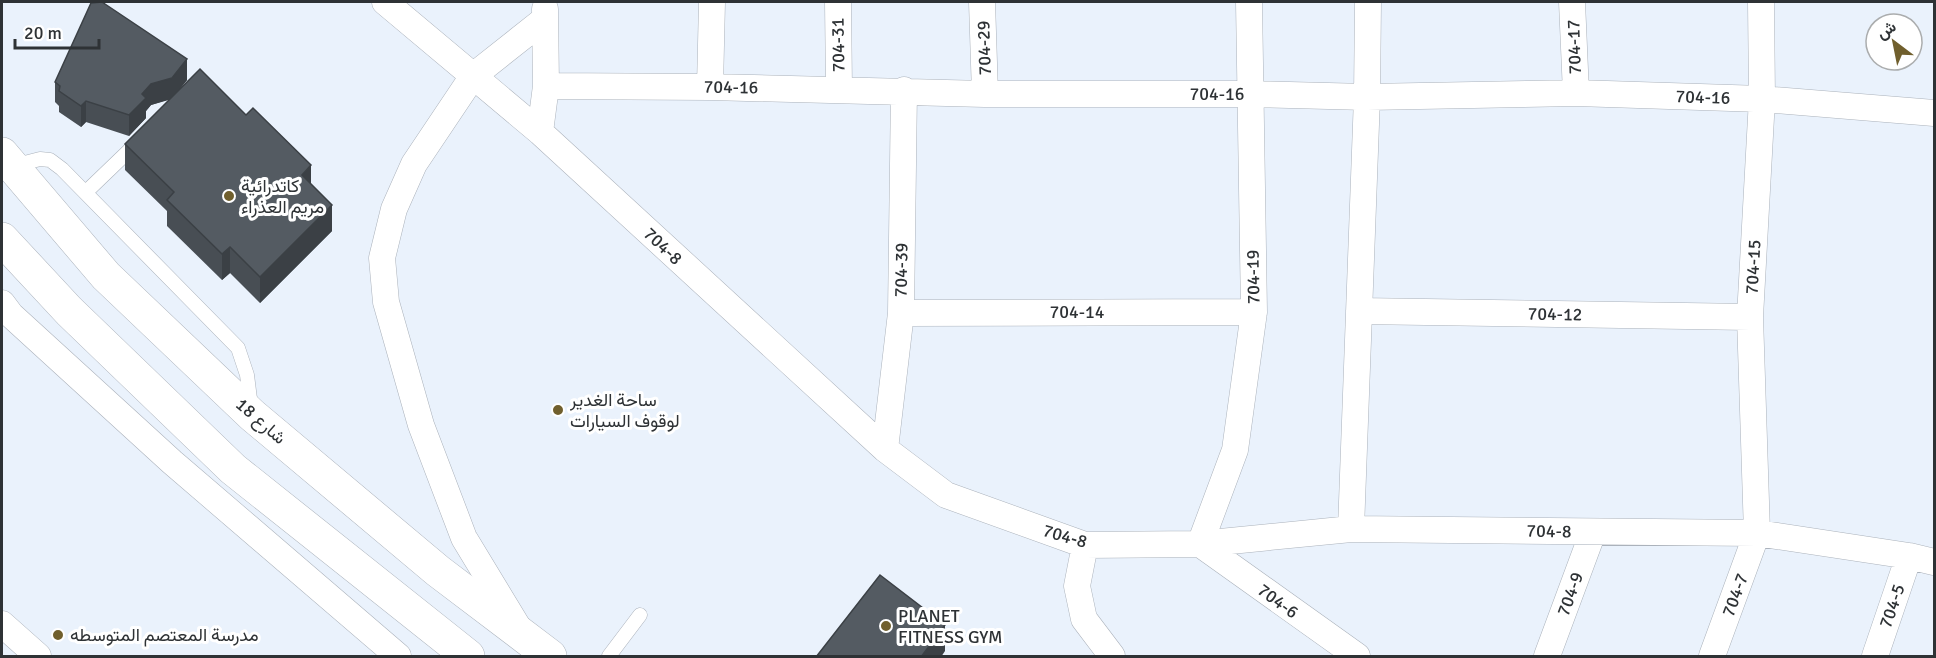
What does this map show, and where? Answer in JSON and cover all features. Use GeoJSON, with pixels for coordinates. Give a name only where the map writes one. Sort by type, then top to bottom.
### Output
{"type":"FeatureCollection","features":[{"type":"Feature","properties":{"kind":"street"},"geometry":{"type":"LineString","coordinates":[[710,87],[712,2]]}},
{"type":"Feature","properties":{"kind":"street","name":"704-31"},"geometry":{"type":"LineString","coordinates":[[838,2],[839,89]]}},
{"type":"Feature","properties":{"kind":"street","name":"704-29"},"geometry":{"type":"LineString","coordinates":[[982,2],[985,94]]}},
{"type":"Feature","properties":{"kind":"street","name":"704-19"},"geometry":{"type":"LineString","coordinates":[[1200,544],[1235,450],[1254,312],[1249,2]]}},
{"type":"Feature","properties":{"kind":"street"},"geometry":{"type":"LineString","coordinates":[[1351,529],[1367,97],[1368,2]]}},
{"type":"Feature","properties":{"kind":"street","name":"704-17"},"geometry":{"type":"LineString","coordinates":[[1572,2],[1576,93]]}},
{"type":"Feature","properties":{"kind":"street","name":"704-15"},"geometry":{"type":"LineString","coordinates":[[1758,533],[1750,317],[1762,99],[1761,2]]}},
{"type":"Feature","properties":{"kind":"street","name":"704-8"},"geometry":{"type":"LineString","coordinates":[[393,5],[540,132],[885,449],[946,495],[1085,545],[1200,544],[1351,529],[1758,533],[1935,562]]}},
{"type":"Feature","properties":{"kind":"street"},"geometry":{"type":"LineString","coordinates":[[523,635],[465,538],[421,425],[386,302],[382,258],[394,209],[414,164],[473,76],[545,10]]}},
{"type":"Feature","properties":{"kind":"street"},"geometry":{"type":"LineString","coordinates":[[540,132],[546,86],[545,10]]}},
{"type":"Feature","properties":{"kind":"street","name":"704-16"},"geometry":{"type":"LineString","coordinates":[[546,86],[904,90],[985,94],[1251,94],[1367,97],[1576,93],[1762,99],[1935,113]]}},
{"type":"Feature","properties":{"kind":"street","name":"704-39"},"geometry":{"type":"LineString","coordinates":[[885,449],[901,313],[904,90]]}},
{"type":"Feature","properties":{"kind":"street","name":"شارع 18"},"geometry":{"type":"LineString","coordinates":[[6,160],[106,276],[252,415],[438,571],[550,657]]}},
{"type":"Feature","properties":{"kind":"street"},"geometry":{"type":"LineString","coordinates":[[2,239],[69,311],[234,469],[468,657]]}},
{"type":"Feature","properties":{"kind":"street"},"geometry":{"type":"LineString","coordinates":[[2,303],[11,315],[172,462],[398,657]]}},
{"type":"Feature","properties":{"kind":"street","name":"704-12"},"geometry":{"type":"LineString","coordinates":[[1359,311],[1750,317]]}},
{"type":"Feature","properties":{"kind":"street","name":"704-14"},"geometry":{"type":"LineString","coordinates":[[901,313],[1254,312]]}},
{"type":"Feature","properties":{"kind":"street","name":"704-9"},"geometry":{"type":"LineString","coordinates":[[1547,657],[1593,532]]}},
{"type":"Feature","properties":{"kind":"street","name":"704-7"},"geometry":{"type":"LineString","coordinates":[[1712,657],[1758,533]]}},
{"type":"Feature","properties":{"kind":"street","name":"704-6"},"geometry":{"type":"LineString","coordinates":[[1200,544],[1357,657]]}},
{"type":"Feature","properties":{"kind":"street"},"geometry":{"type":"LineString","coordinates":[[1085,545],[1077,586],[1084,619],[1112,657]]}},
{"type":"Feature","properties":{"kind":"street","name":"704-5"},"geometry":{"type":"LineString","coordinates":[[1875,657],[1909,556]]}},
{"type":"Feature","properties":{"kind":"street"},"geometry":{"type":"LineString","coordinates":[[2,624],[38,657]]}},
{"type":"Feature","properties":{"kind":"lane"},"geometry":{"type":"LineString","coordinates":[[86,192],[151,130]]}},
{"type":"Feature","properties":{"kind":"lane"},"geometry":{"type":"LineString","coordinates":[[6,160],[50,160],[86,192],[238,348],[247,375],[252,415]]}},
{"type":"Feature","properties":{"kind":"lane"},"geometry":{"type":"LineString","coordinates":[[609,657],[640,615]]}},
{"type":"Feature","properties":{"kind":"building"},"geometry":{"type":"Polygon","coordinates":[[[102,2],[187,59],[172,78],[151,84],[142,94],[146,98],[129,115],[86,101],[81,106],[59,91],[60,86],[55,82],[91,3],[102,2]]]}},
{"type":"Feature","properties":{"kind":"building","name":"كاتدرائية مريم العذراء"},"geometry":{"type":"Polygon","coordinates":[[[200,69],[246,115],[253,108],[311,165],[302,175],[332,205],[260,277],[230,247],[222,254],[167,200],[174,192],[125,144],[200,69]]]}},
{"type":"Feature","properties":{"kind":"building"},"geometry":{"type":"Polygon","coordinates":[[[880,575],[945,625],[921,657],[816,657],[880,575]]]}},
{"type":"Feature","properties":{"kind":"place","name":"كاتدرائية مريم العذراء"},"geometry":{"type":"Point","coordinates":[229,196]}},
{"type":"Feature","properties":{"kind":"place","name":"ساحة الغدير لوقوف السيارات"},"geometry":{"type":"Point","coordinates":[558,410]}},
{"type":"Feature","properties":{"kind":"place","name":"PLANET FITNESS GYM"},"geometry":{"type":"Point","coordinates":[886,626]}},
{"type":"Feature","properties":{"kind":"place","name":"مدرسة المعتصم المتوسطه"},"geometry":{"type":"Point","coordinates":[58,635]}}]}
